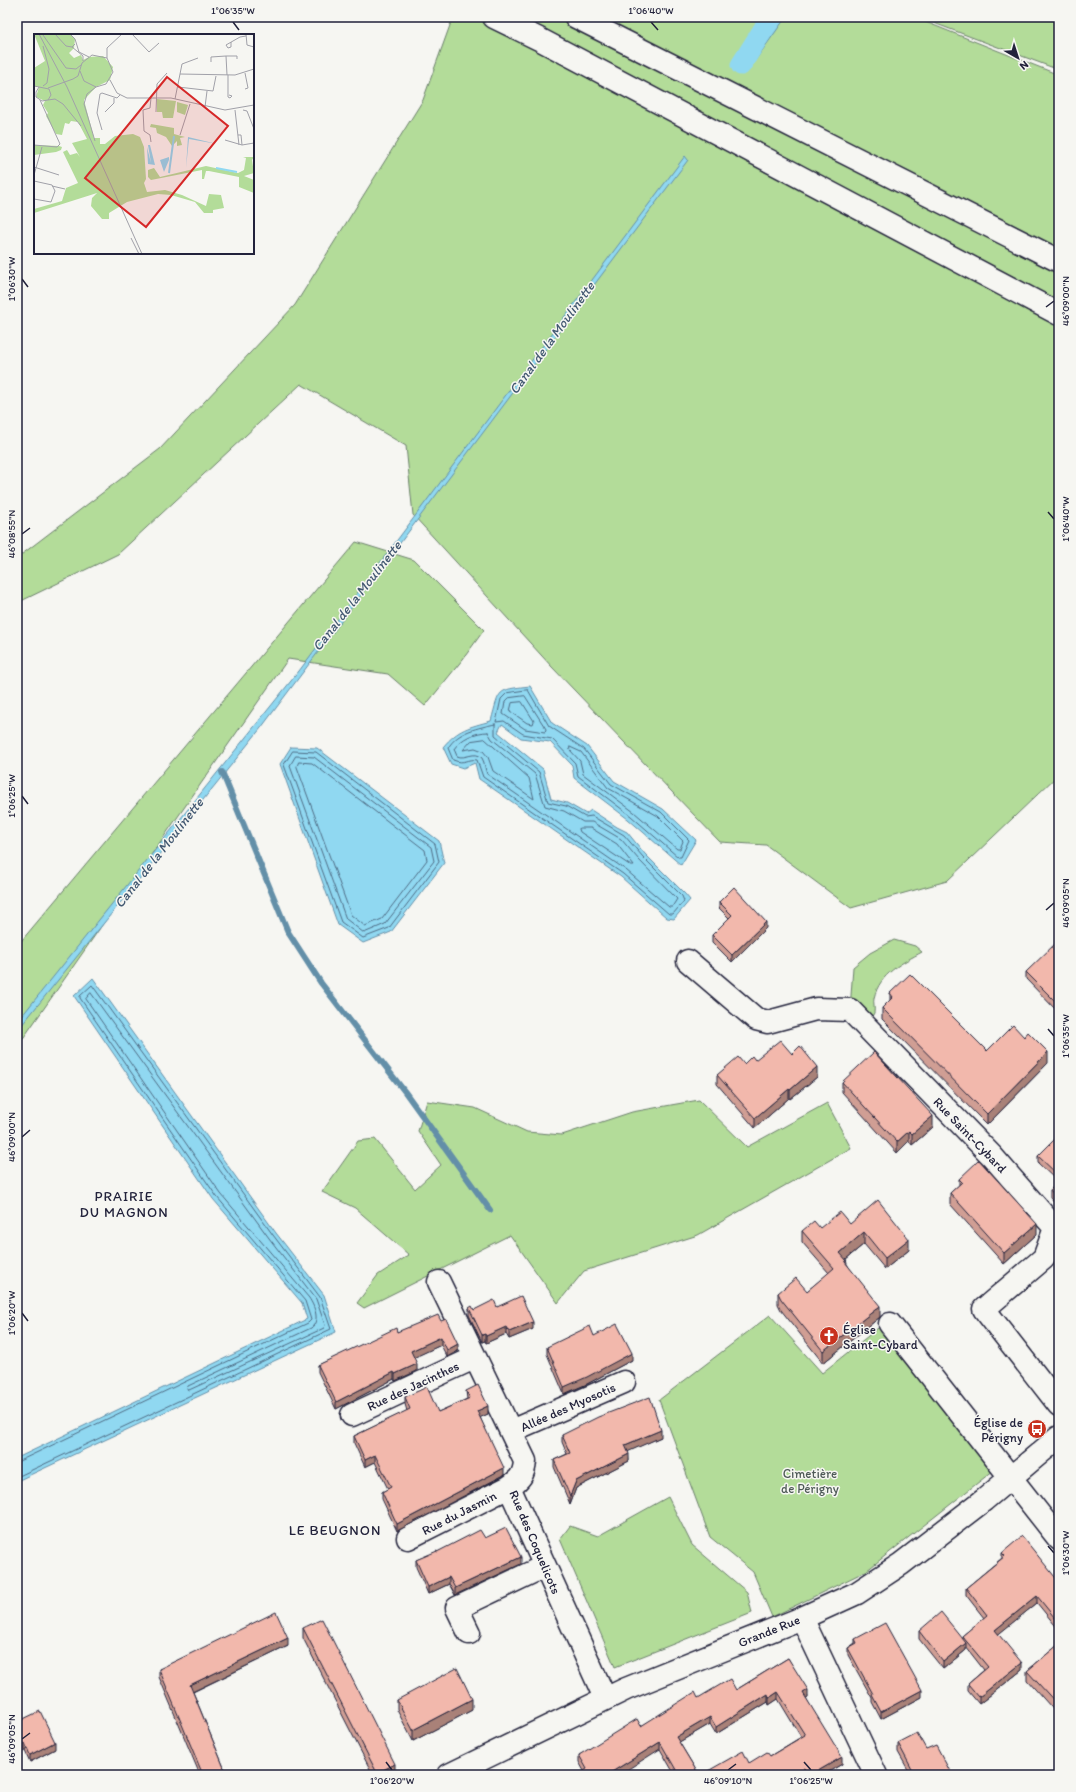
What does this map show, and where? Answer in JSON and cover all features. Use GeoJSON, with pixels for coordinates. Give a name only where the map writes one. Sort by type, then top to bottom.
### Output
{"type":"FeatureCollection","features":[{"type":"Feature","properties":{"kind":"main road"},"geometry":{"type":"LineString","coordinates":[[494,17],[539,39],[1057,313]]}},
{"type":"Feature","properties":{"kind":"main road"},"geometry":{"type":"LineString","coordinates":[[576,17],[1059,261]]}},
{"type":"Feature","properties":{"kind":"main road","name":"Rue Saint-Cybard"},"geometry":{"type":"LineString","coordinates":[[688,961],[756,1019],[768,1022],[816,1009],[850,1010],[992,1156],[1055,1228],[1044,1258],[984,1309],[1059,1406]]}},
{"type":"Feature","properties":{"kind":"main road","name":"Rue des Coquelicots"},"geometry":{"type":"LineString","coordinates":[[439,1282],[474,1358],[526,1461],[521,1479],[509,1487],[605,1698]]}},
{"type":"Feature","properties":{"kind":"main road"},"geometry":{"type":"LineString","coordinates":[[890,1324],[1059,1539]]}},
{"type":"Feature","properties":{"kind":"main road","name":"Rue des Jacinthes"},"geometry":{"type":"LineString","coordinates":[[352,1415],[474,1358]]}},
{"type":"Feature","properties":{"kind":"main road","name":"Allée des Myosotis"},"geometry":{"type":"LineString","coordinates":[[511,1431],[624,1382]]}},
{"type":"Feature","properties":{"kind":"main road","name":"Grande Rue"},"geometry":{"type":"LineString","coordinates":[[449,1775],[605,1698],[802,1618],[857,1593],[901,1564],[1011,1478],[1059,1437]]}},
{"type":"Feature","properties":{"kind":"main road","name":"Rue du Jasmin"},"geometry":{"type":"LineString","coordinates":[[408,1538],[509,1487]]}},
{"type":"Feature","properties":{"kind":"main road"},"geometry":{"type":"LineString","coordinates":[[469,1633],[457,1608],[545,1566]]}},
{"type":"Feature","properties":{"kind":"main road"},"geometry":{"type":"LineString","coordinates":[[802,1618],[876,1775]]}},
{"type":"Feature","properties":{"kind":"green space"},"geometry":{"type":"Polygon","coordinates":[[[453,17],[913,17],[1059,75],[1059,774],[947,881],[851,908],[766,845],[720,842],[552,667],[413,515],[406,446],[301,384],[118,554],[17,603],[17,558],[160,449],[295,305],[423,100],[453,17]]]}},
{"type":"Feature","properties":{"kind":"green space"},"geometry":{"type":"Polygon","coordinates":[[[918,17],[1059,17],[1059,70],[918,17]]]}},
{"type":"Feature","properties":{"kind":"green space"},"geometry":{"type":"Polygon","coordinates":[[[356,542],[414,560],[484,630],[425,706],[388,674],[288,659],[17,1047],[17,946],[356,542]]]}},
{"type":"Feature","properties":{"kind":"green space"},"geometry":{"type":"Polygon","coordinates":[[[894,940],[915,946],[922,952],[893,970],[881,982],[874,998],[874,1013],[866,1026],[850,1010],[853,967],[870,953],[894,940]]]}},
{"type":"Feature","properties":{"kind":"green space"},"geometry":{"type":"Polygon","coordinates":[[[699,1100],[747,1147],[827,1103],[851,1148],[698,1235],[584,1271],[558,1303],[510,1235],[364,1308],[357,1303],[378,1275],[409,1255],[355,1208],[322,1192],[358,1141],[375,1139],[415,1189],[441,1165],[418,1131],[427,1101],[475,1108],[527,1132],[562,1135],[632,1112],[699,1100]]]}},
{"type":"Feature","properties":{"kind":"green space","name":"Cimetière de Périgny"},"geometry":{"type":"Polygon","coordinates":[[[770,1315],[822,1373],[878,1328],[994,1470],[866,1571],[772,1617],[753,1572],[710,1537],[659,1400],[770,1315]]]}},
{"type":"Feature","properties":{"kind":"green space"},"geometry":{"type":"Polygon","coordinates":[[[668,1497],[692,1545],[747,1592],[752,1613],[615,1667],[560,1539],[570,1526],[598,1536],[668,1497]]]}},
{"type":"Feature","properties":{"kind":"water"},"geometry":{"type":"Polygon","coordinates":[[[770,17],[786,17],[752,65],[742,61],[770,17]]]}},
{"type":"Feature","properties":{"kind":"water"},"geometry":{"type":"Polygon","coordinates":[[[685,156],[688,160],[261,728],[17,1031],[17,1022],[299,671],[685,156]]]}},
{"type":"Feature","properties":{"kind":"water"},"geometry":{"type":"Polygon","coordinates":[[[530,686],[552,723],[587,746],[614,781],[663,809],[696,840],[681,865],[628,819],[574,778],[572,765],[550,742],[521,738],[502,724],[498,732],[543,769],[551,799],[567,803],[586,814],[591,810],[627,832],[645,854],[685,894],[690,900],[674,919],[667,918],[621,877],[479,779],[475,763],[463,768],[451,764],[443,747],[448,741],[459,732],[491,721],[498,697],[505,690],[530,686]]]}},
{"type":"Feature","properties":{"kind":"water"},"geometry":{"type":"Polygon","coordinates":[[[291,747],[317,748],[439,841],[444,863],[391,932],[363,943],[338,925],[280,764],[291,747]]]}},
{"type":"Feature","properties":{"kind":"water"},"geometry":{"type":"Polygon","coordinates":[[[93,978],[276,1233],[324,1295],[336,1332],[17,1481],[17,1458],[307,1319],[302,1303],[213,1199],[74,996],[93,978]]]}},
{"type":"Feature","properties":{"kind":"building"},"geometry":{"type":"Polygon","coordinates":[[[734,887],[766,922],[732,955],[712,935],[732,915],[719,902],[734,887]]]}},
{"type":"Feature","properties":{"kind":"building"},"geometry":{"type":"Polygon","coordinates":[[[1056,943],[1059,946],[1059,1005],[1026,972],[1056,943]]]}},
{"type":"Feature","properties":{"kind":"building"},"geometry":{"type":"Polygon","coordinates":[[[910,974],[987,1051],[1013,1025],[1024,1037],[1028,1032],[1048,1052],[987,1114],[882,1008],[893,997],[890,993],[910,974]]]}},
{"type":"Feature","properties":{"kind":"building"},"geometry":{"type":"Polygon","coordinates":[[[780,1040],[792,1054],[800,1046],[817,1067],[755,1118],[717,1075],[738,1057],[744,1064],[752,1056],[755,1060],[780,1040]]]}},
{"type":"Feature","properties":{"kind":"building"},"geometry":{"type":"Polygon","coordinates":[[[874,1052],[933,1116],[912,1134],[909,1131],[897,1142],[842,1082],[874,1052]]]}},
{"type":"Feature","properties":{"kind":"building"},"geometry":{"type":"Polygon","coordinates":[[[1059,1135],[1059,1173],[1057,1174],[1038,1156],[1059,1135]]]}},
{"type":"Feature","properties":{"kind":"building"},"geometry":{"type":"Polygon","coordinates":[[[979,1160],[1037,1224],[1004,1253],[950,1193],[962,1182],[959,1179],[979,1160]]]}},
{"type":"Feature","properties":{"kind":"building"},"geometry":{"type":"Polygon","coordinates":[[[1059,1181],[1059,1200],[1050,1190],[1059,1181]]]}},
{"type":"Feature","properties":{"kind":"building"},"geometry":{"type":"Polygon","coordinates":[[[878,1200],[909,1239],[885,1258],[864,1232],[840,1253],[847,1261],[845,1262],[880,1306],[823,1351],[781,1299],[778,1293],[796,1278],[807,1291],[834,1268],[802,1231],[814,1221],[820,1228],[840,1212],[850,1224],[878,1200]]]}},
{"type":"Feature","properties":{"kind":"building"},"geometry":{"type":"Polygon","coordinates":[[[521,1296],[533,1322],[509,1332],[506,1327],[486,1336],[485,1334],[482,1335],[469,1308],[472,1306],[474,1310],[494,1300],[497,1307],[521,1296]]]}},
{"type":"Feature","properties":{"kind":"building"},"geometry":{"type":"Polygon","coordinates":[[[438,1315],[441,1321],[446,1319],[458,1344],[447,1350],[441,1337],[411,1351],[417,1364],[395,1374],[394,1372],[336,1402],[318,1365],[396,1328],[397,1332],[438,1315]]]}},
{"type":"Feature","properties":{"kind":"building"},"geometry":{"type":"Polygon","coordinates":[[[617,1324],[632,1353],[587,1377],[564,1387],[547,1347],[590,1326],[594,1336],[617,1324]]]}},
{"type":"Feature","properties":{"kind":"building"},"geometry":{"type":"Polygon","coordinates":[[[478,1385],[488,1406],[477,1411],[504,1468],[397,1524],[382,1492],[391,1487],[375,1455],[365,1460],[354,1436],[410,1409],[405,1397],[427,1387],[438,1412],[470,1398],[466,1391],[478,1385]]]}},
{"type":"Feature","properties":{"kind":"building"},"geometry":{"type":"Polygon","coordinates":[[[650,1397],[661,1430],[625,1445],[629,1454],[576,1481],[570,1496],[554,1460],[570,1453],[562,1435],[598,1417],[650,1397]]]}},
{"type":"Feature","properties":{"kind":"building"},"geometry":{"type":"Polygon","coordinates":[[[506,1528],[521,1557],[455,1588],[449,1577],[428,1587],[416,1560],[437,1552],[480,1530],[485,1538],[506,1528]]]}},
{"type":"Feature","properties":{"kind":"building"},"geometry":{"type":"Polygon","coordinates":[[[1022,1536],[1059,1582],[1059,1623],[1037,1596],[995,1630],[1022,1663],[979,1697],[968,1684],[988,1667],[962,1636],[987,1615],[966,1588],[1005,1556],[1002,1553],[1022,1536]]]}},
{"type":"Feature","properties":{"kind":"building"},"geometry":{"type":"Polygon","coordinates":[[[276,1612],[288,1638],[190,1685],[227,1775],[203,1775],[159,1669],[276,1612]]]}},
{"type":"Feature","properties":{"kind":"building"},"geometry":{"type":"Polygon","coordinates":[[[941,1612],[966,1643],[943,1662],[919,1631],[941,1612]]]}},
{"type":"Feature","properties":{"kind":"building"},"geometry":{"type":"Polygon","coordinates":[[[322,1619],[395,1764],[377,1773],[303,1628],[322,1619]]]}},
{"type":"Feature","properties":{"kind":"building"},"geometry":{"type":"Polygon","coordinates":[[[885,1623],[922,1690],[881,1712],[848,1648],[857,1643],[855,1639],[885,1623]]]}},
{"type":"Feature","properties":{"kind":"building"},"geometry":{"type":"Polygon","coordinates":[[[1059,1644],[1059,1706],[1027,1671],[1059,1644]]]}},
{"type":"Feature","properties":{"kind":"building"},"geometry":{"type":"Polygon","coordinates":[[[788,1658],[808,1690],[803,1693],[842,1757],[811,1775],[809,1775],[805,1768],[793,1775],[701,1775],[743,1751],[749,1763],[767,1752],[770,1756],[805,1735],[778,1692],[769,1698],[768,1694],[716,1727],[710,1717],[676,1737],[699,1775],[679,1775],[660,1742],[607,1775],[577,1775],[587,1769],[579,1755],[637,1719],[641,1726],[695,1692],[698,1698],[730,1679],[736,1690],[788,1658]]]}},
{"type":"Feature","properties":{"kind":"building"},"geometry":{"type":"Polygon","coordinates":[[[457,1668],[472,1699],[413,1730],[397,1700],[457,1668]]]}},
{"type":"Feature","properties":{"kind":"building"},"geometry":{"type":"Polygon","coordinates":[[[40,1711],[55,1742],[30,1755],[25,1743],[17,1747],[17,1722],[40,1711]]]}},
{"type":"Feature","properties":{"kind":"building"},"geometry":{"type":"Polygon","coordinates":[[[917,1733],[926,1749],[936,1745],[952,1775],[915,1775],[898,1743],[917,1733]]]}},
{"type":"Feature","properties":{"kind":"waterway","name":"Canal de la Moulinette"},"geometry":{"type":"LineString","coordinates":[[741,65],[771,17]]}},
{"type":"Feature","properties":{"kind":"waterway"},"geometry":{"type":"LineString","coordinates":[[222,772],[288,932],[321,983],[405,1092],[490,1210]]}},
{"type":"Feature","properties":{"kind":"place","name":"Église Saint-Cybard"},"geometry":{"type":"Point","coordinates":[829,1336]}},
{"type":"Feature","properties":{"kind":"place","name":"Église de Périgny"},"geometry":{"type":"Point","coordinates":[1037,1429]}},
{"type":"Feature","properties":{"kind":"district","name":"PRAIRIE DU MAGNON"},"geometry":{"type":"Point","coordinates":[124,1204]}},
{"type":"Feature","properties":{"kind":"district","name":"LE BEUGNON"},"geometry":{"type":"Point","coordinates":[335,1530]}}]}
